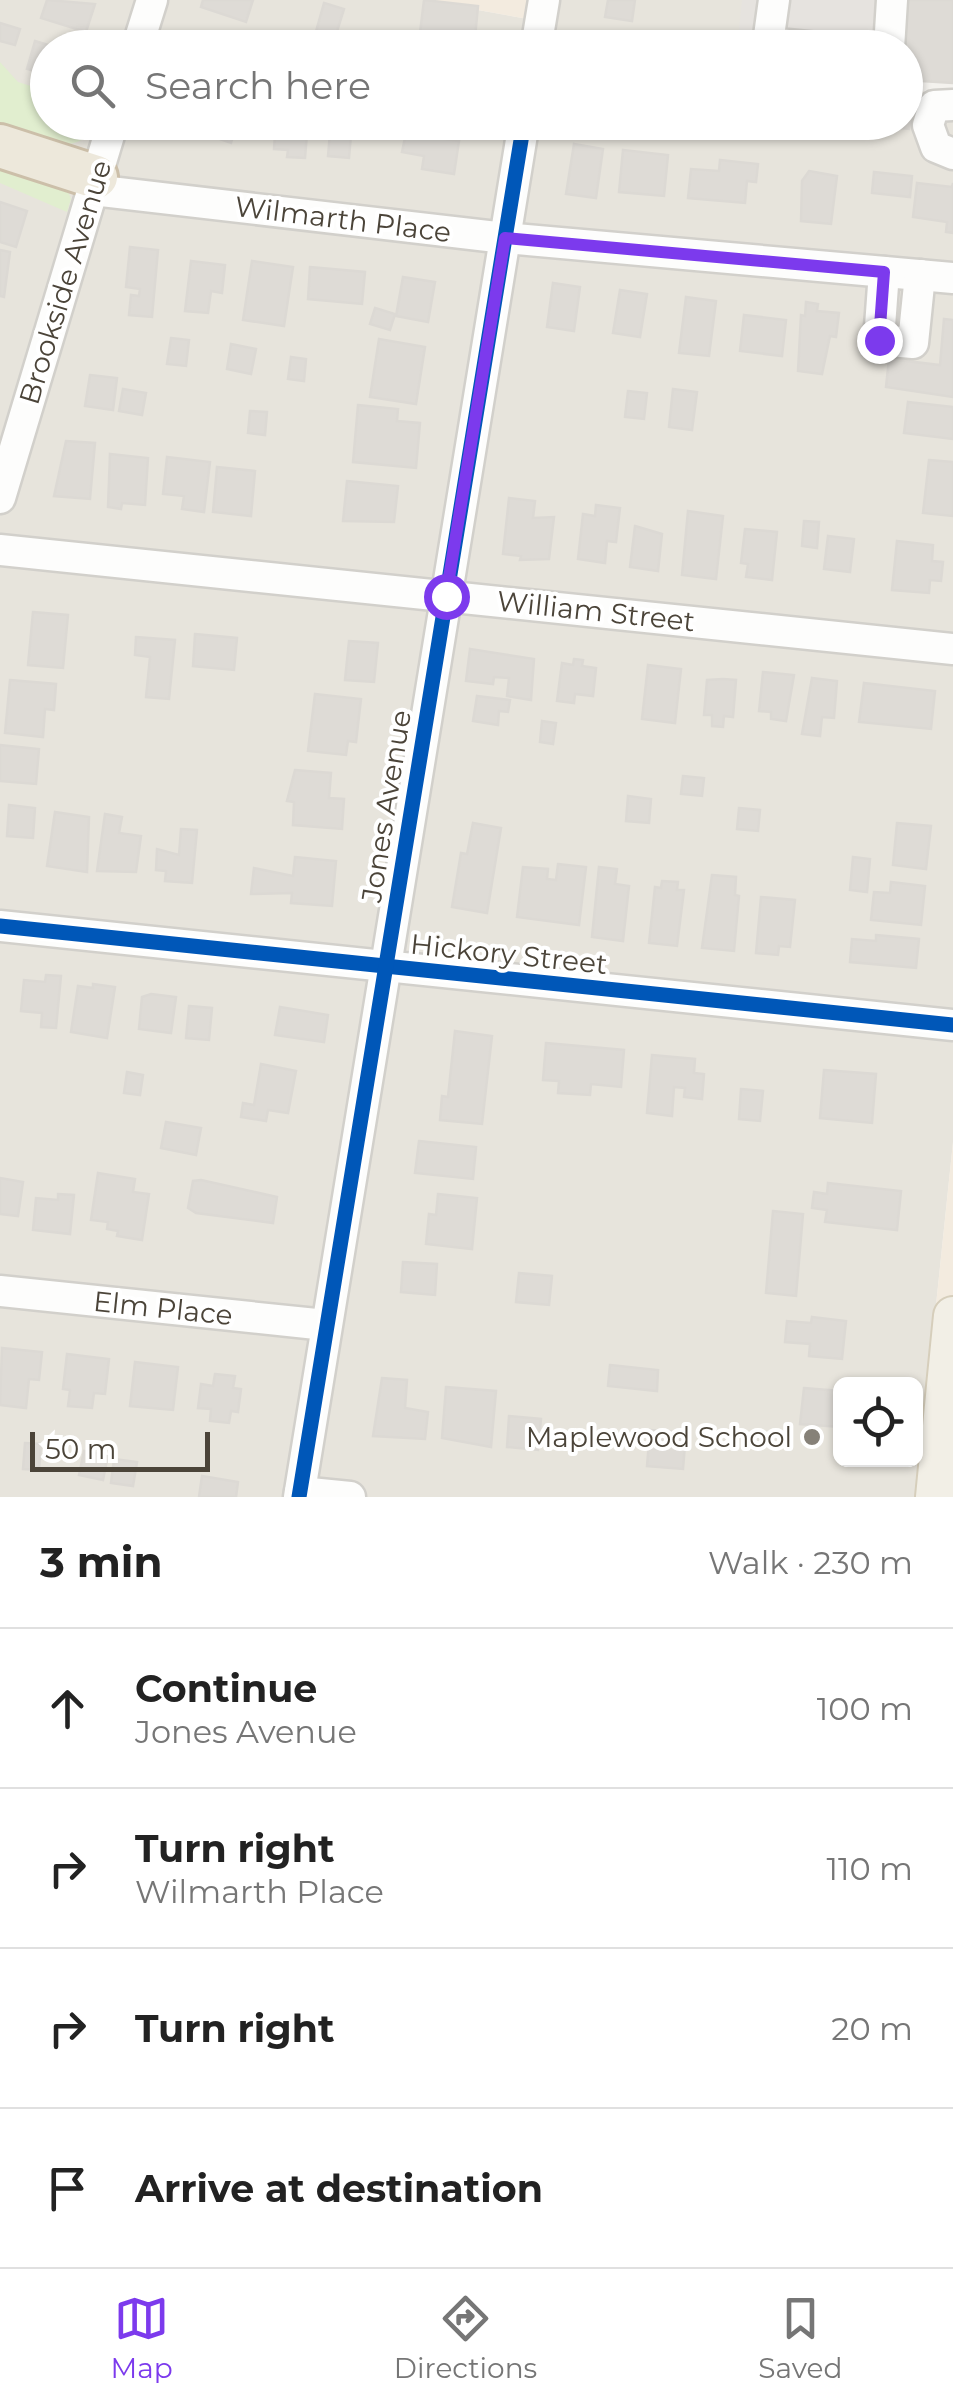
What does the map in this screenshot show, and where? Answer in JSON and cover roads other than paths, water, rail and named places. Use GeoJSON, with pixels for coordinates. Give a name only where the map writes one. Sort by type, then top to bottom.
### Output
{"type":"FeatureCollection","features":[{"type":"Feature","properties":{"kind":"highway"},"geometry":{"type":"LineString","coordinates":[[0,146],[94,183]]}},
{"type":"Feature","properties":{"kind":"main road"},"geometry":{"type":"LineString","coordinates":[[934,1497],[948,1412],[953,1316]]}},
{"type":"Feature","properties":{"kind":"street"},"geometry":{"type":"LineString","coordinates":[[143,30],[152,0]]}},
{"type":"Feature","properties":{"kind":"street"},"geometry":{"type":"LineString","coordinates":[[539,30],[544,0]]}},
{"type":"Feature","properties":{"kind":"street"},"geometry":{"type":"LineString","coordinates":[[770,30],[774,0]]}},
{"type":"Feature","properties":{"kind":"street"},"geometry":{"type":"LineString","coordinates":[[890,30],[892,0]]}},
{"type":"Feature","properties":{"kind":"street"},"geometry":{"type":"LineString","coordinates":[[953,105],[934,106],[928,125],[936,147],[953,154]]}},
{"type":"Feature","properties":{"kind":"street","name":"Brookside Avenue"},"geometry":{"type":"LineString","coordinates":[[0,498],[107,140]]}},
{"type":"Feature","properties":{"kind":"street","name":"Jones Avenue"},"geometry":{"type":"LineString","coordinates":[[299,1494],[521,140]]}},
{"type":"Feature","properties":{"kind":"street","name":"Wilmarth Place"},"geometry":{"type":"LineString","coordinates":[[94,183],[505,238],[953,278]]}},
{"type":"Feature","properties":{"kind":"street"},"geometry":{"type":"LineString","coordinates":[[884,272],[878,349],[913,342],[920,275]]}},
{"type":"Feature","properties":{"kind":"street","name":"William Street"},"geometry":{"type":"LineString","coordinates":[[0,550],[953,648]]}},
{"type":"Feature","properties":{"kind":"street","name":"Hickory Street"},"geometry":{"type":"LineString","coordinates":[[0,926],[953,1025]]}},
{"type":"Feature","properties":{"kind":"street","name":"Elm Place"},"geometry":{"type":"LineString","coordinates":[[0,1292],[326,1325]]}},
{"type":"Feature","properties":{"kind":"street"},"geometry":{"type":"LineString","coordinates":[[299,1494],[350,1497]]}},
{"type":"Feature","properties":{"kind":"place","name":"Maplewood School"},"geometry":{"type":"Point","coordinates":[812,1437]}}]}
